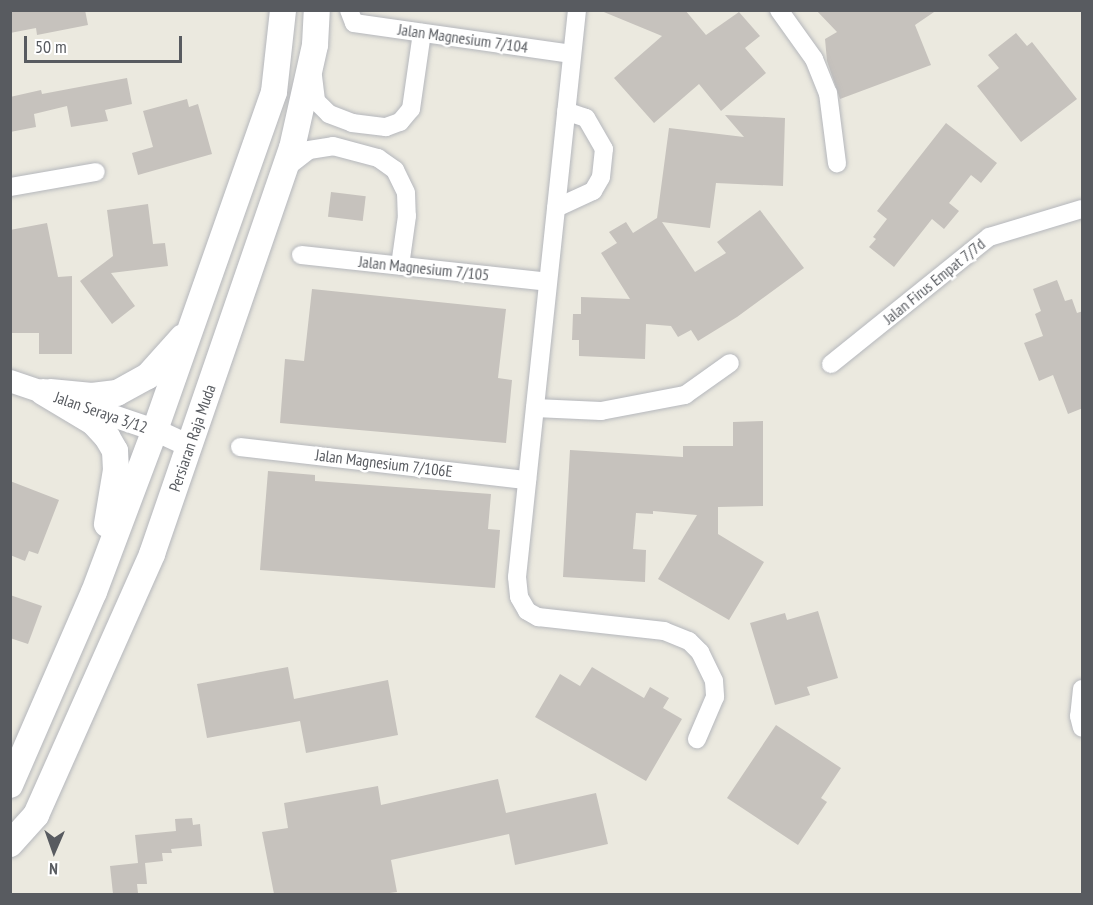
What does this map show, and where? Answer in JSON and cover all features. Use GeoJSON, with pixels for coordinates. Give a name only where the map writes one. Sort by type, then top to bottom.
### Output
{"type":"FeatureCollection","features":[{"type":"Feature","properties":{"kind":"main road"},"geometry":{"type":"LineString","coordinates":[[10,785],[94,592],[155,430],[274,92],[283,10]]}},
{"type":"Feature","properties":{"kind":"main road","name":"Persiaran Raja Muda"},"geometry":{"type":"LineString","coordinates":[[10,844],[36,815],[152,554],[286,168],[311,64],[317,10]]}},
{"type":"Feature","properties":{"kind":"main road"},"geometry":{"type":"LineString","coordinates":[[43,392],[92,396],[117,393],[148,376],[190,329]]}},
{"type":"Feature","properties":{"kind":"main road"},"geometry":{"type":"LineString","coordinates":[[43,392],[93,422],[107,437],[115,451],[116,470],[94,592]]}},
{"type":"Feature","properties":{"kind":"street"},"geometry":{"type":"LineString","coordinates":[[577,10],[517,577],[519,597],[527,611],[538,617],[664,631],[689,641],[700,652],[714,681],[715,697],[697,739]]}},
{"type":"Feature","properties":{"kind":"street"},"geometry":{"type":"LineString","coordinates":[[779,10],[814,58],[828,93],[837,163]]}},
{"type":"Feature","properties":{"kind":"street","name":"Jalan Magnesium 7/104"},"geometry":{"type":"LineString","coordinates":[[351,17],[422,33],[572,54]]}},
{"type":"Feature","properties":{"kind":"street"},"geometry":{"type":"LineString","coordinates":[[311,64],[316,100],[329,114],[351,123],[386,128],[400,122],[411,109],[422,33]]}},
{"type":"Feature","properties":{"kind":"street"},"geometry":{"type":"LineString","coordinates":[[556,208],[593,191],[602,177],[604,149],[586,118],[566,111]]}},
{"type":"Feature","properties":{"kind":"street"},"geometry":{"type":"LineString","coordinates":[[286,168],[309,150],[333,146],[378,158],[395,170],[406,194],[407,216],[400,266]]}},
{"type":"Feature","properties":{"kind":"street"},"geometry":{"type":"LineString","coordinates":[[10,187],[96,172]]}},
{"type":"Feature","properties":{"kind":"street","name":"Jalan Firus Empat 7/7d"},"geometry":{"type":"LineString","coordinates":[[831,364],[989,237],[1083,209]]}},
{"type":"Feature","properties":{"kind":"street","name":"Jalan Magnesium 7/105"},"geometry":{"type":"LineString","coordinates":[[301,255],[548,282]]}},
{"type":"Feature","properties":{"kind":"street"},"geometry":{"type":"LineString","coordinates":[[535,408],[601,411],[686,395],[730,363]]}},
{"type":"Feature","properties":{"kind":"street","name":"Jalan Seraya 3/12"},"geometry":{"type":"LineString","coordinates":[[10,381],[155,430],[190,446]]}},
{"type":"Feature","properties":{"kind":"street","name":"Jalan Magnesium 7/106E"},"geometry":{"type":"LineString","coordinates":[[240,447],[527,480]]}},
{"type":"Feature","properties":{"kind":"street"},"geometry":{"type":"LineString","coordinates":[[1083,689],[1079,716],[1083,728]]}},
{"type":"Feature","properties":{"kind":"building"},"geometry":{"type":"Polygon","coordinates":[[[10,10],[85,10],[88,25],[37,35],[36,28],[10,33],[10,10]]]}},
{"type":"Feature","properties":{"kind":"building"},"geometry":{"type":"Polygon","coordinates":[[[599,10],[685,10],[706,35],[739,12],[760,36],[745,48],[766,73],[721,111],[699,84],[654,123],[614,78],[662,36],[599,10]]]}},
{"type":"Feature","properties":{"kind":"building"},"geometry":{"type":"Polygon","coordinates":[[[816,10],[937,10],[915,25],[931,65],[840,99],[827,61],[825,39],[837,32],[816,10]]]}},
{"type":"Feature","properties":{"kind":"building"},"geometry":{"type":"Polygon","coordinates":[[[1016,33],[1027,46],[1032,42],[1077,99],[1021,142],[977,86],[999,68],[988,55],[1016,33]]]}},
{"type":"Feature","properties":{"kind":"building"},"geometry":{"type":"Polygon","coordinates":[[[127,78],[132,104],[105,110],[108,121],[71,127],[67,106],[34,114],[36,127],[10,132],[10,97],[41,90],[42,94],[127,78]]]}},
{"type":"Feature","properties":{"kind":"building"},"geometry":{"type":"Polygon","coordinates":[[[187,99],[189,107],[198,104],[212,154],[138,175],[132,153],[153,147],[143,111],[187,99]]]}},
{"type":"Feature","properties":{"kind":"building"},"geometry":{"type":"Polygon","coordinates":[[[725,115],[785,118],[783,186],[716,183],[710,228],[662,222],[695,272],[726,253],[717,242],[760,210],[804,268],[737,317],[698,341],[691,330],[678,337],[671,326],[646,324],[645,359],[579,356],[579,340],[572,340],[573,314],[581,314],[581,297],[630,299],[601,253],[617,243],[609,232],[626,222],[633,233],[657,218],[669,128],[744,137],[725,115]]]}},
{"type":"Feature","properties":{"kind":"building"},"geometry":{"type":"Polygon","coordinates":[[[946,123],[997,163],[981,183],[971,175],[949,203],[959,211],[944,229],[932,219],[894,267],[869,247],[876,239],[873,237],[887,219],[877,211],[946,123]]]}},
{"type":"Feature","properties":{"kind":"building"},"geometry":{"type":"Polygon","coordinates":[[[331,192],[366,196],[363,221],[328,217],[331,192]]]}},
{"type":"Feature","properties":{"kind":"building"},"geometry":{"type":"Polygon","coordinates":[[[148,204],[153,244],[165,243],[168,266],[111,273],[135,306],[112,324],[80,281],[113,256],[107,210],[148,204]]]}},
{"type":"Feature","properties":{"kind":"building"},"geometry":{"type":"Polygon","coordinates":[[[47,223],[58,277],[72,276],[72,354],[39,354],[39,333],[10,333],[10,230],[47,223]]]}},
{"type":"Feature","properties":{"kind":"building"},"geometry":{"type":"Polygon","coordinates":[[[1057,280],[1065,301],[1072,299],[1077,313],[1083,311],[1083,408],[1068,414],[1053,375],[1039,381],[1024,343],[1043,336],[1035,314],[1041,311],[1033,289],[1057,280]]]}},
{"type":"Feature","properties":{"kind":"building"},"geometry":{"type":"Polygon","coordinates":[[[312,289],[506,309],[498,378],[512,380],[506,443],[280,423],[285,359],[304,361],[312,289]]]}},
{"type":"Feature","properties":{"kind":"building"},"geometry":{"type":"Polygon","coordinates":[[[763,421],[763,506],[718,507],[718,534],[764,562],[729,620],[658,579],[697,515],[653,511],[653,514],[636,513],[633,549],[646,550],[645,582],[563,577],[570,450],[683,457],[683,446],[733,446],[733,422],[763,421]]]}},
{"type":"Feature","properties":{"kind":"building"},"geometry":{"type":"Polygon","coordinates":[[[268,471],[315,475],[315,481],[491,494],[488,529],[500,530],[495,588],[260,570],[268,471]]]}},
{"type":"Feature","properties":{"kind":"building"},"geometry":{"type":"Polygon","coordinates":[[[10,481],[59,500],[38,554],[29,551],[25,561],[10,555],[10,481]]]}},
{"type":"Feature","properties":{"kind":"building"},"geometry":{"type":"Polygon","coordinates":[[[10,595],[42,606],[28,644],[10,638],[10,595]]]}},
{"type":"Feature","properties":{"kind":"building"},"geometry":{"type":"Polygon","coordinates":[[[818,611],[838,678],[807,687],[810,695],[775,705],[750,623],[785,613],[787,620],[818,611]]]}},
{"type":"Feature","properties":{"kind":"building"},"geometry":{"type":"Polygon","coordinates":[[[288,667],[294,699],[388,680],[398,735],[306,753],[300,721],[207,738],[197,684],[288,667]]]}},
{"type":"Feature","properties":{"kind":"building"},"geometry":{"type":"Polygon","coordinates":[[[592,667],[644,698],[650,687],[669,698],[663,708],[682,719],[646,781],[535,717],[560,674],[580,686],[592,667]]]}},
{"type":"Feature","properties":{"kind":"building"},"geometry":{"type":"Polygon","coordinates":[[[776,725],[841,768],[821,798],[827,802],[798,845],[727,798],[776,725]]]}},
{"type":"Feature","properties":{"kind":"building"},"geometry":{"type":"Polygon","coordinates":[[[498,779],[506,813],[596,793],[608,844],[515,865],[509,834],[391,860],[397,892],[274,894],[262,832],[288,828],[284,803],[378,786],[381,805],[498,779]]]}},
{"type":"Feature","properties":{"kind":"building"},"geometry":{"type":"Polygon","coordinates":[[[192,818],[193,825],[200,824],[202,846],[171,849],[172,853],[162,853],[163,861],[145,863],[147,884],[137,884],[138,893],[113,894],[110,866],[138,863],[135,835],[176,831],[175,819],[192,818]]]}}]}
